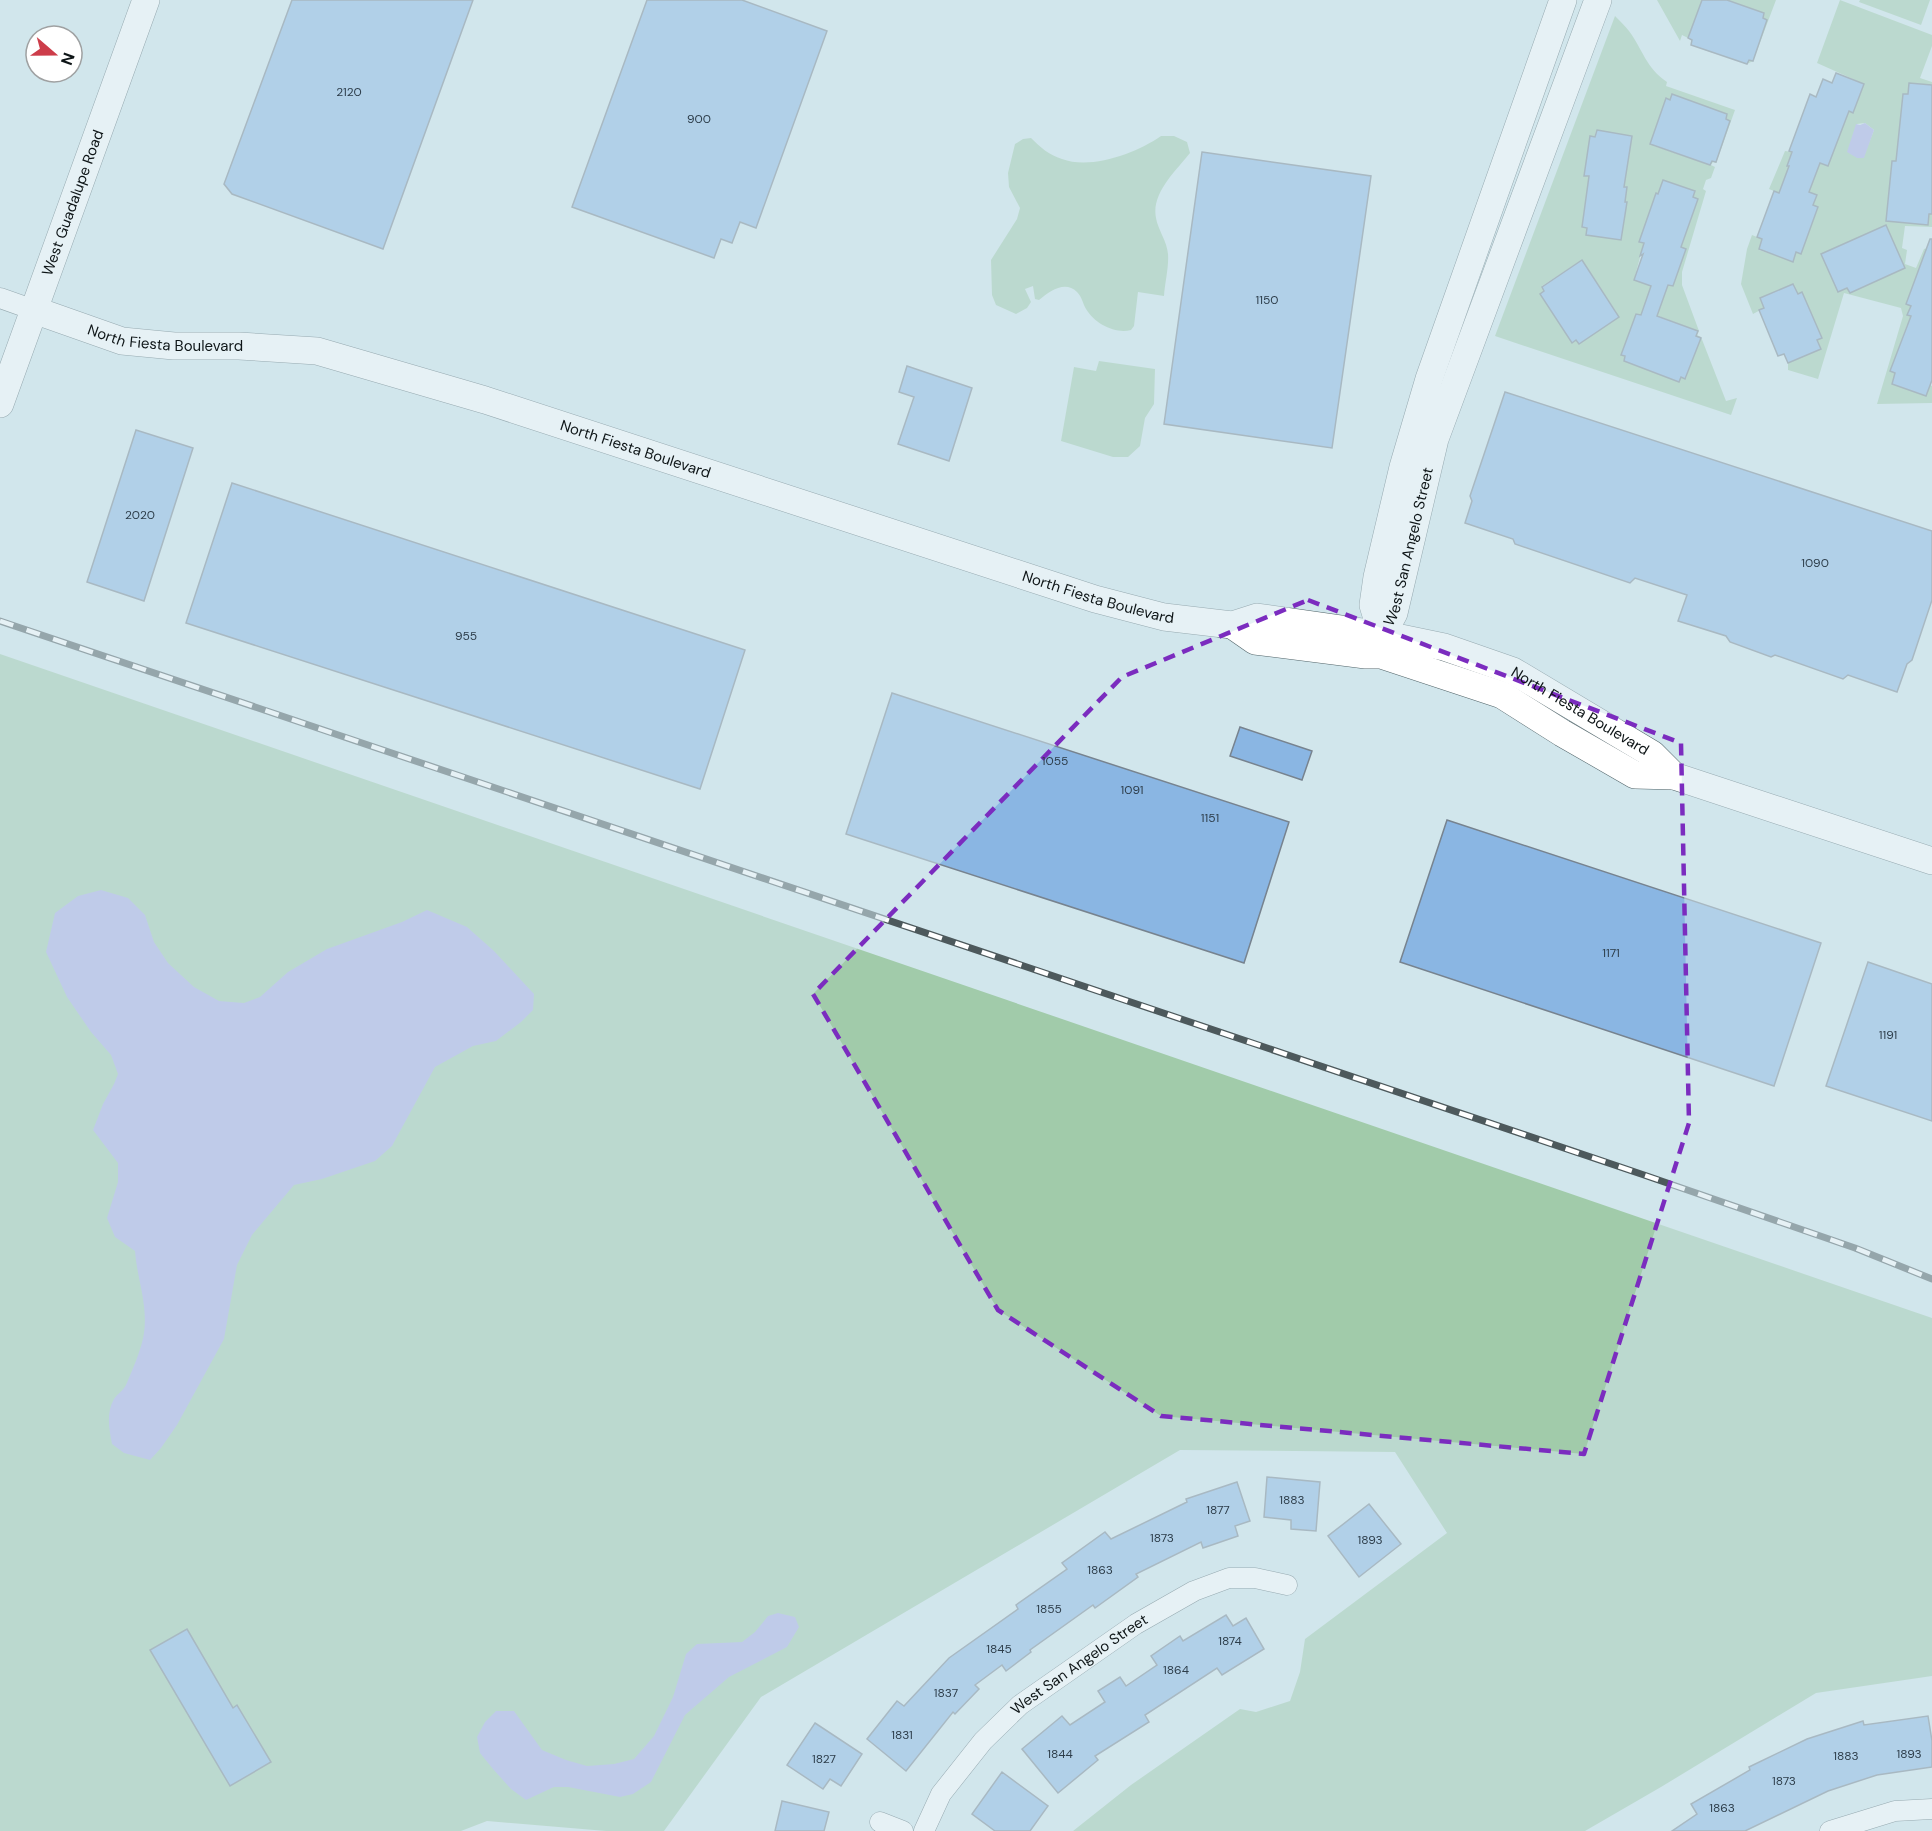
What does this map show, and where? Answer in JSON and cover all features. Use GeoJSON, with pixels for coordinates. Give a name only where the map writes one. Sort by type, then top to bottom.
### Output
{"type":"FeatureCollection","features":[{"type":"Feature","properties":{"kind":"street","name":"West Guadalupe Road"},"geometry":{"type":"LineString","coordinates":[[0,404],[146,0]]}},
{"type":"Feature","properties":{"kind":"street","name":"West San Angelo Street"},"geometry":{"type":"LineString","coordinates":[[1382,645],[1373,605],[1377,577],[1403,466],[1429,379],[1563,0]]}},
{"type":"Feature","properties":{"kind":"street","name":"West San Angelo Street"},"geometry":{"type":"LineString","coordinates":[[1382,645],[1394,613],[1435,439],[1598,0]]}},
{"type":"Feature","properties":{"kind":"street"},"geometry":{"type":"LineString","coordinates":[[0,298],[34,310]]}},
{"type":"Feature","properties":{"kind":"street","name":"North Fiesta Boulevard"},"geometry":{"type":"LineString","coordinates":[[34,310],[122,341],[174,346],[240,346],[317,351],[485,400],[1095,599],[1164,617],[1232,625],[1257,617],[1382,645],[1444,647],[1513,671],[1652,754],[1674,776],[1932,861]]}},
{"type":"Feature","properties":{"kind":"street","name":"West San Angelo Street"},"geometry":{"type":"LineString","coordinates":[[924,1831],[941,1794],[983,1741],[1020,1706],[1136,1624],[1194,1591],[1229,1578],[1255,1578],[1287,1585]]}},
{"type":"Feature","properties":{"kind":"street"},"geometry":{"type":"LineString","coordinates":[[1831,1831],[1895,1811],[1932,1809]]}},
{"type":"Feature","properties":{"kind":"street"},"geometry":{"type":"LineString","coordinates":[[880,1822],[903,1831]]}},
{"type":"Feature","properties":{"kind":"highlighted area"},"geometry":{"type":"Polygon","coordinates":[[[1308,600],[1681,743],[1689,1123],[1584,1454],[1161,1416],[998,1310],[813,994],[1122,677],[1308,600]]]}},
{"type":"Feature","properties":{"kind":"green space"},"geometry":{"type":"Polygon","coordinates":[[[1657,0],[1776,0],[1753,61],[1747,64],[1724,56],[1726,52],[1715,48],[1713,53],[1691,45],[1692,40],[1682,35],[1680,41],[1657,0]]]}},
{"type":"Feature","properties":{"kind":"green space"},"geometry":{"type":"Polygon","coordinates":[[[1840,0],[1932,35],[1932,46],[1920,78],[1932,82],[1932,85],[1910,83],[1908,94],[1903,94],[1897,161],[1892,161],[1887,210],[1928,225],[1929,214],[1932,214],[1932,227],[1905,226],[1902,248],[1907,250],[1905,264],[1916,268],[1924,249],[1932,247],[1906,304],[1911,306],[1907,315],[1916,318],[1907,325],[1890,371],[1895,373],[1892,384],[1926,396],[1930,385],[1932,386],[1932,403],[1877,404],[1903,316],[1901,308],[1844,293],[1818,379],[1788,370],[1788,363],[1821,349],[1817,340],[1821,337],[1802,293],[1798,294],[1793,284],[1760,298],[1764,308],[1753,314],[1741,284],[1747,249],[1752,235],[1762,239],[1759,250],[1792,261],[1796,252],[1801,253],[1818,208],[1813,205],[1817,195],[1779,193],[1769,189],[1785,151],[1792,152],[1787,166],[1815,176],[1820,163],[1828,166],[1849,111],[1853,113],[1864,84],[1817,63],[1840,0]],[[1865,123],[1857,124],[1850,153],[1863,158],[1874,130],[1865,123]]]}},
{"type":"Feature","properties":{"kind":"green space"},"geometry":{"type":"Polygon","coordinates":[[[1860,0],[1930,0],[1921,25],[1859,2],[1860,0]]]}},
{"type":"Feature","properties":{"kind":"green space"},"geometry":{"type":"Polygon","coordinates":[[[1615,16],[1634,38],[1654,71],[1667,82],[1666,86],[1735,110],[1716,163],[1713,162],[1711,165],[1715,167],[1711,178],[1706,180],[1703,189],[1706,191],[1682,272],[1682,285],[1699,331],[1697,335],[1701,337],[1726,401],[1737,398],[1731,415],[1495,336],[1615,16]],[[1672,95],[1670,100],[1666,98],[1652,139],[1654,146],[1710,165],[1712,161],[1716,162],[1730,121],[1726,119],[1727,114],[1672,95]],[[1596,131],[1585,176],[1589,176],[1582,227],[1587,228],[1586,235],[1623,225],[1627,187],[1623,186],[1630,151],[1630,136],[1596,131]],[[1663,180],[1634,280],[1666,291],[1668,285],[1673,286],[1686,249],[1681,247],[1698,199],[1693,197],[1695,191],[1663,180]],[[1577,263],[1542,286],[1544,291],[1540,294],[1572,343],[1577,340],[1579,344],[1615,320],[1613,317],[1617,313],[1585,264],[1580,267],[1577,263]],[[1643,310],[1641,315],[1636,314],[1624,361],[1679,382],[1681,377],[1686,378],[1700,338],[1696,336],[1698,331],[1643,310]]]}},
{"type":"Feature","properties":{"kind":"green space"},"geometry":{"type":"Polygon","coordinates":[[[1161,136],[1174,136],[1187,142],[1190,153],[1161,191],[1155,209],[1168,254],[1164,296],[1138,292],[1134,326],[1131,330],[1118,331],[1100,323],[1086,309],[1077,292],[1068,287],[1053,290],[1039,300],[1035,299],[1033,286],[1025,289],[1031,302],[1027,308],[1016,314],[996,305],[992,295],[991,260],[1017,219],[1020,208],[1009,187],[1008,173],[1015,144],[1023,139],[1031,138],[1057,157],[1074,162],[1086,162],[1127,154],[1161,136]]]}},
{"type":"Feature","properties":{"kind":"green space"},"geometry":{"type":"Polygon","coordinates":[[[1099,361],[1155,369],[1154,404],[1145,418],[1140,446],[1128,457],[1113,457],[1061,441],[1074,367],[1096,371],[1099,361]]]}},
{"type":"Feature","properties":{"kind":"green space"},"geometry":{"type":"Polygon","coordinates":[[[0,654],[1932,1318],[1932,1676],[1816,1693],[1585,1831],[1073,1831],[1131,1785],[1240,1709],[1256,1712],[1290,1701],[1300,1672],[1305,1639],[1447,1533],[1395,1452],[1180,1450],[761,1697],[664,1831],[606,1831],[487,1821],[461,1831],[0,1831],[0,654]]]}},
{"type":"Feature","properties":{"kind":"water"},"geometry":{"type":"Polygon","coordinates":[[[1865,123],[1874,130],[1864,158],[1857,158],[1847,152],[1856,124],[1865,123]]]}},
{"type":"Feature","properties":{"kind":"water"},"geometry":{"type":"Polygon","coordinates":[[[101,890],[128,898],[145,915],[154,942],[168,963],[194,987],[219,1001],[244,1003],[260,997],[288,972],[327,949],[402,922],[427,910],[467,927],[494,951],[534,994],[533,1010],[496,1041],[473,1046],[435,1067],[392,1146],[375,1161],[322,1179],[294,1185],[252,1235],[237,1265],[224,1339],[177,1425],[150,1460],[124,1453],[112,1444],[109,1427],[111,1404],[126,1385],[134,1366],[143,1339],[145,1322],[135,1251],[115,1237],[107,1218],[118,1182],[118,1163],[93,1130],[118,1074],[111,1055],[91,1032],[67,997],[46,952],[55,913],[78,896],[101,890]]]}},
{"type":"Feature","properties":{"kind":"water"},"geometry":{"type":"Polygon","coordinates":[[[778,1613],[795,1617],[799,1627],[787,1647],[729,1677],[685,1715],[651,1782],[633,1794],[620,1797],[568,1787],[554,1787],[526,1800],[511,1789],[480,1753],[477,1737],[485,1722],[496,1711],[514,1711],[542,1750],[566,1760],[587,1766],[614,1764],[634,1759],[654,1736],[673,1697],[686,1654],[697,1644],[742,1642],[755,1632],[768,1616],[778,1613]]]}},
{"type":"Feature","properties":{"kind":"building"},"geometry":{"type":"Polygon","coordinates":[[[292,0],[473,0],[383,249],[232,194],[224,184],[292,0]]]}},
{"type":"Feature","properties":{"kind":"building"},"geometry":{"type":"Polygon","coordinates":[[[647,0],[742,0],[827,31],[756,228],[740,222],[732,243],[721,239],[714,258],[572,207],[647,0]]]}},
{"type":"Feature","properties":{"kind":"building"},"geometry":{"type":"Polygon","coordinates":[[[1702,0],[1727,0],[1764,13],[1763,18],[1767,20],[1753,61],[1749,60],[1747,64],[1691,45],[1692,40],[1688,38],[1702,0]]]}},
{"type":"Feature","properties":{"kind":"building"},"geometry":{"type":"Polygon","coordinates":[[[1836,73],[1864,84],[1853,113],[1849,111],[1828,166],[1820,163],[1809,192],[1817,195],[1813,205],[1818,207],[1801,254],[1796,252],[1793,262],[1759,249],[1762,239],[1757,237],[1774,191],[1779,193],[1789,166],[1787,166],[1792,152],[1789,151],[1810,94],[1816,97],[1823,79],[1832,83],[1836,73]]]}},
{"type":"Feature","properties":{"kind":"building"},"geometry":{"type":"Polygon","coordinates":[[[1909,83],[1932,85],[1932,214],[1929,214],[1928,225],[1886,221],[1892,161],[1896,161],[1903,94],[1908,94],[1909,83]]]}},
{"type":"Feature","properties":{"kind":"building"},"geometry":{"type":"Polygon","coordinates":[[[1672,94],[1727,114],[1726,119],[1730,121],[1716,162],[1712,161],[1710,165],[1650,144],[1666,98],[1670,100],[1672,94]]]}},
{"type":"Feature","properties":{"kind":"building"},"geometry":{"type":"Polygon","coordinates":[[[1597,130],[1632,136],[1624,187],[1627,187],[1625,202],[1627,202],[1621,240],[1586,235],[1587,228],[1582,227],[1589,176],[1584,176],[1590,136],[1595,137],[1597,130]]]}},
{"type":"Feature","properties":{"kind":"building"},"geometry":{"type":"Polygon","coordinates":[[[1202,152],[1371,176],[1332,448],[1164,424],[1202,152]]]}},
{"type":"Feature","properties":{"kind":"building"},"geometry":{"type":"Polygon","coordinates":[[[1663,180],[1695,191],[1693,197],[1698,199],[1681,247],[1686,249],[1673,286],[1668,285],[1657,316],[1698,331],[1696,336],[1701,338],[1685,379],[1681,377],[1679,382],[1624,361],[1625,356],[1621,355],[1636,314],[1641,315],[1651,286],[1634,280],[1643,254],[1640,256],[1644,243],[1639,242],[1656,193],[1658,194],[1663,180]]]}},
{"type":"Feature","properties":{"kind":"building"},"geometry":{"type":"Polygon","coordinates":[[[1886,225],[1905,268],[1850,293],[1847,288],[1838,292],[1821,254],[1886,225]]]}},
{"type":"Feature","properties":{"kind":"building"},"geometry":{"type":"Polygon","coordinates":[[[1930,239],[1932,239],[1932,380],[1926,396],[1892,384],[1895,373],[1890,371],[1911,316],[1907,315],[1911,306],[1906,304],[1930,239]]]}},
{"type":"Feature","properties":{"kind":"building"},"geometry":{"type":"Polygon","coordinates":[[[1582,260],[1619,317],[1579,344],[1576,340],[1572,343],[1540,294],[1544,291],[1542,287],[1582,260]]]}},
{"type":"Feature","properties":{"kind":"building"},"geometry":{"type":"Polygon","coordinates":[[[1793,284],[1798,294],[1802,292],[1822,338],[1817,340],[1821,349],[1788,363],[1784,354],[1778,356],[1759,310],[1764,308],[1760,298],[1793,284]]]}},
{"type":"Feature","properties":{"kind":"building"},"geometry":{"type":"Polygon","coordinates":[[[907,366],[972,388],[949,461],[898,444],[914,397],[899,392],[907,366]]]}},
{"type":"Feature","properties":{"kind":"building"},"geometry":{"type":"Polygon","coordinates":[[[1505,392],[1932,531],[1932,600],[1912,660],[1907,664],[1897,692],[1848,675],[1843,679],[1730,642],[1726,636],[1678,621],[1687,595],[1635,578],[1630,583],[1515,544],[1513,539],[1465,523],[1472,501],[1470,496],[1505,392]]]}},
{"type":"Feature","properties":{"kind":"building"},"geometry":{"type":"Polygon","coordinates":[[[136,430],[193,448],[144,601],[87,582],[136,430]]]}},
{"type":"Feature","properties":{"kind":"building"},"geometry":{"type":"Polygon","coordinates":[[[232,483],[745,650],[700,789],[186,623],[232,483]]]}},
{"type":"Feature","properties":{"kind":"building"},"geometry":{"type":"Polygon","coordinates":[[[892,693],[1289,822],[1244,963],[846,834],[892,693]]]}},
{"type":"Feature","properties":{"kind":"building"},"geometry":{"type":"Polygon","coordinates":[[[1240,727],[1312,751],[1302,780],[1230,756],[1240,727]]]}},
{"type":"Feature","properties":{"kind":"building"},"geometry":{"type":"Polygon","coordinates":[[[1447,820],[1821,943],[1774,1086],[1400,962],[1447,820]]]}},
{"type":"Feature","properties":{"kind":"building"},"geometry":{"type":"Polygon","coordinates":[[[1868,962],[1932,984],[1932,1121],[1826,1086],[1868,962]]]}},
{"type":"Feature","properties":{"kind":"building"},"geometry":{"type":"Polygon","coordinates":[[[1267,1477],[1320,1482],[1316,1531],[1291,1529],[1291,1520],[1264,1517],[1267,1477]]]}},
{"type":"Feature","properties":{"kind":"building"},"geometry":{"type":"Polygon","coordinates":[[[1237,1482],[1250,1521],[1235,1526],[1238,1536],[1203,1548],[1201,1542],[1136,1574],[1138,1577],[1095,1608],[1093,1605],[1030,1650],[1031,1652],[1006,1671],[1002,1665],[975,1685],[979,1689],[955,1714],[953,1712],[906,1771],[867,1739],[897,1701],[904,1706],[949,1658],[1018,1609],[1016,1605],[1067,1569],[1062,1563],[1105,1532],[1111,1539],[1187,1502],[1186,1499],[1237,1482]]]}},
{"type":"Feature","properties":{"kind":"building"},"geometry":{"type":"Polygon","coordinates":[[[1369,1504],[1401,1544],[1359,1577],[1328,1536],[1369,1504]]]}},
{"type":"Feature","properties":{"kind":"building"},"geometry":{"type":"Polygon","coordinates":[[[1226,1615],[1233,1626],[1246,1618],[1264,1649],[1222,1675],[1217,1668],[1145,1715],[1149,1722],[1095,1756],[1098,1760],[1058,1793],[1022,1749],[1062,1716],[1070,1725],[1105,1702],[1098,1691],[1120,1677],[1126,1686],[1157,1665],[1151,1656],[1180,1636],[1183,1641],[1226,1615]]]}},
{"type":"Feature","properties":{"kind":"building"},"geometry":{"type":"Polygon","coordinates":[[[187,1629],[233,1708],[237,1705],[271,1762],[230,1786],[150,1650],[187,1629]]]}},
{"type":"Feature","properties":{"kind":"building"},"geometry":{"type":"Polygon","coordinates":[[[1928,1716],[1932,1741],[1932,1767],[1877,1775],[1828,1791],[1745,1831],[1672,1831],[1697,1814],[1691,1804],[1750,1770],[1749,1767],[1807,1739],[1863,1721],[1864,1725],[1928,1716]]]}},
{"type":"Feature","properties":{"kind":"building"},"geometry":{"type":"Polygon","coordinates":[[[815,1723],[862,1754],[841,1786],[830,1779],[823,1789],[787,1765],[815,1723]]]}},
{"type":"Feature","properties":{"kind":"building"},"geometry":{"type":"Polygon","coordinates":[[[1002,1772],[1048,1806],[1030,1831],[995,1831],[972,1814],[1002,1772]]]}},
{"type":"Feature","properties":{"kind":"building"},"geometry":{"type":"Polygon","coordinates":[[[782,1801],[829,1812],[824,1831],[775,1831],[782,1801]]]}},
{"type":"Feature","properties":{"kind":"railway"},"geometry":{"type":"LineString","coordinates":[[0,621],[1644,1175],[1855,1248],[1932,1279]]}}]}
